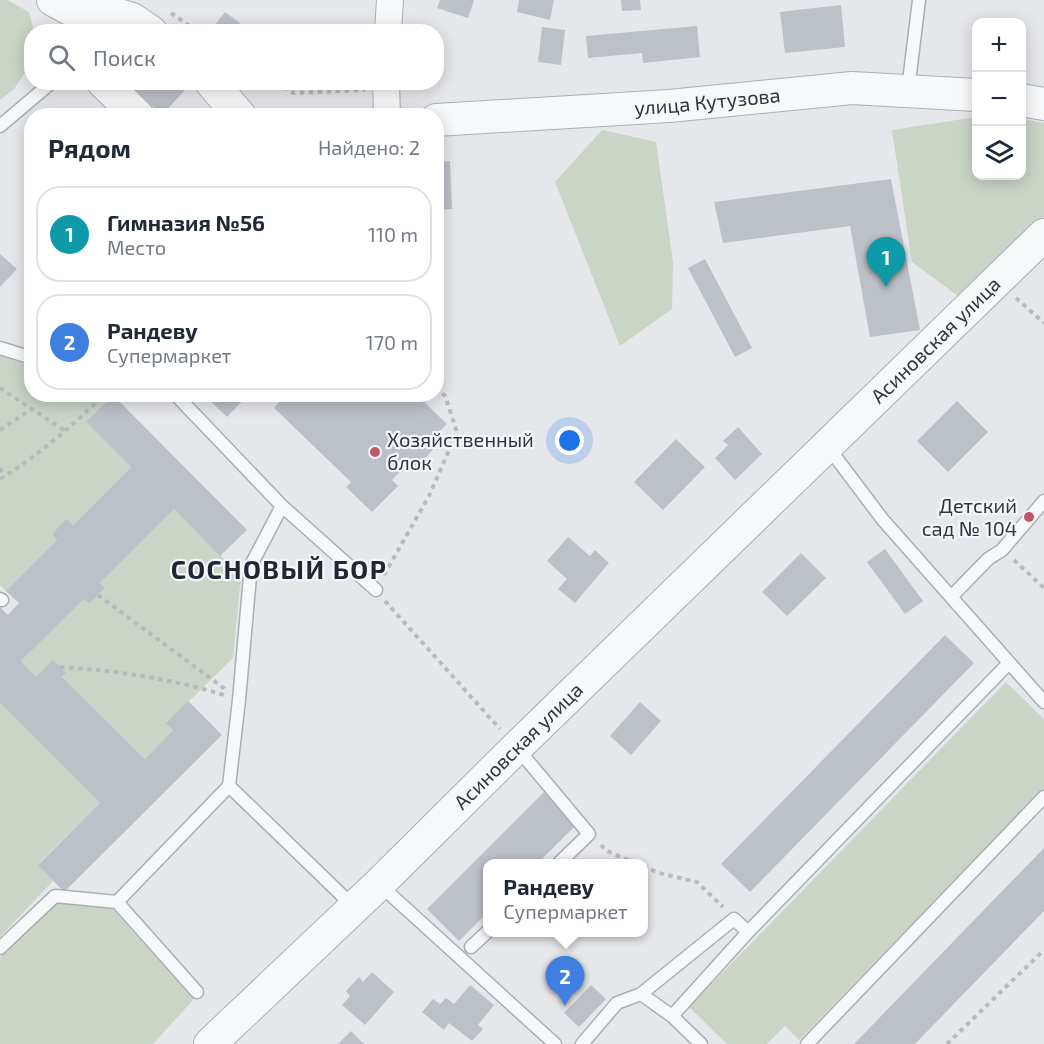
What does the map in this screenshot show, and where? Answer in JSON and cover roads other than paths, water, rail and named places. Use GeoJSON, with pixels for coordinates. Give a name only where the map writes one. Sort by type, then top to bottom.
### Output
{"type":"FeatureCollection","features":[{"type":"Feature","properties":{"kind":"street"},"geometry":{"type":"LineString","coordinates":[[53,0],[83,24],[106,11],[132,20],[160,22]]}},
{"type":"Feature","properties":{"kind":"street"},"geometry":{"type":"LineString","coordinates":[[388,24],[390,0]]}},
{"type":"Feature","properties":{"kind":"street","name":"улица Кутузова"},"geometry":{"type":"LineString","coordinates":[[444,120],[669,106],[852,88],[972,95]]}},
{"type":"Feature","properties":{"kind":"street"},"geometry":{"type":"LineString","coordinates":[[111,90],[130,108]]}},
{"type":"Feature","properties":{"kind":"street"},"geometry":{"type":"LineString","coordinates":[[218,90],[233,108]]}},
{"type":"Feature","properties":{"kind":"street"},"geometry":{"type":"LineString","coordinates":[[386,90],[387,108]]}},
{"type":"Feature","properties":{"kind":"street"},"geometry":{"type":"LineString","coordinates":[[1026,101],[1044,104]]}},
{"type":"Feature","properties":{"kind":"street","name":"Асиновская улица"},"geometry":{"type":"LineString","coordinates":[[210,1044],[379,884],[996,280],[1044,236]]}},
{"type":"Feature","properties":{"kind":"lane"},"geometry":{"type":"LineString","coordinates":[[908,92],[920,0]]}},
{"type":"Feature","properties":{"kind":"lane"},"geometry":{"type":"LineString","coordinates":[[0,126],[43,90]]}},
{"type":"Feature","properties":{"kind":"lane"},"geometry":{"type":"LineString","coordinates":[[0,348],[24,352]]}},
{"type":"Feature","properties":{"kind":"lane"},"geometry":{"type":"LineString","coordinates":[[183,402],[282,506],[376,590]]}},
{"type":"Feature","properties":{"kind":"lane"},"geometry":{"type":"LineString","coordinates":[[827,445],[883,520],[1044,702]]}},
{"type":"Feature","properties":{"kind":"lane"},"geometry":{"type":"LineString","coordinates":[[952,596],[988,560],[1002,550],[1044,501]]}},
{"type":"Feature","properties":{"kind":"lane"},"geometry":{"type":"LineString","coordinates":[[117,902],[229,786],[239,700],[250,565],[282,506]]}},
{"type":"Feature","properties":{"kind":"lane"},"geometry":{"type":"LineString","coordinates":[[672,1016],[747,932],[1008,664]]}},
{"type":"Feature","properties":{"kind":"lane"},"geometry":{"type":"LineString","coordinates":[[517,747],[589,834],[563,859]]}},
{"type":"Feature","properties":{"kind":"lane"},"geometry":{"type":"LineString","coordinates":[[229,786],[355,907]]}},
{"type":"Feature","properties":{"kind":"lane"},"geometry":{"type":"LineString","coordinates":[[807,1044],[1044,797]]}},
{"type":"Feature","properties":{"kind":"lane"},"geometry":{"type":"LineString","coordinates":[[379,884],[555,1044]]}},
{"type":"Feature","properties":{"kind":"lane"},"geometry":{"type":"LineString","coordinates":[[0,948],[55,896],[117,902],[197,992]]}},
{"type":"Feature","properties":{"kind":"lane"},"geometry":{"type":"LineString","coordinates":[[582,1044],[617,1003],[641,994],[734,918],[747,932]]}},
{"type":"Feature","properties":{"kind":"lane"},"geometry":{"type":"LineString","coordinates":[[471,947],[483,936]]}},
{"type":"Feature","properties":{"kind":"lane"},"geometry":{"type":"LineString","coordinates":[[641,994],[672,1016],[700,1044]]}},
{"type":"Feature","properties":{"kind":"place","name":"Гимназия №56"},"geometry":{"type":"Point","coordinates":[886,287]}},
{"type":"Feature","properties":{"kind":"place","name":"Хозяйственный блок"},"geometry":{"type":"Point","coordinates":[375,452]}},
{"type":"Feature","properties":{"kind":"place","name":"Детский сад № 104"},"geometry":{"type":"Point","coordinates":[1029,517]}},
{"type":"Feature","properties":{"kind":"place","name":"Рандеву"},"geometry":{"type":"Point","coordinates":[565,1006]}},
{"type":"Feature","properties":{"kind":"district","name":"СОСНОВЫЙ БОР"},"geometry":{"type":"Point","coordinates":[279,570]}}]}
